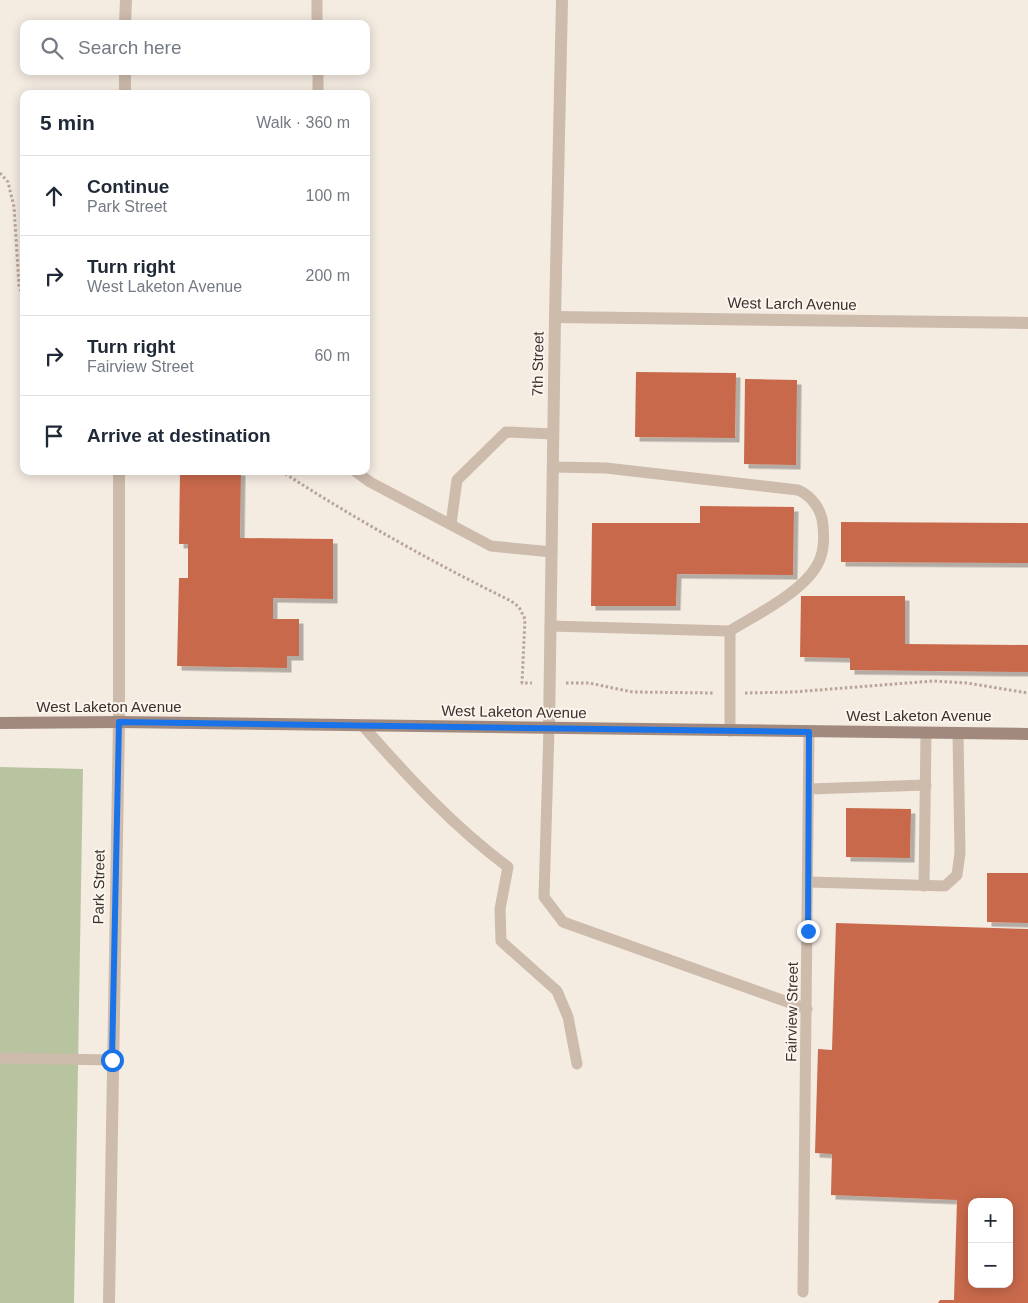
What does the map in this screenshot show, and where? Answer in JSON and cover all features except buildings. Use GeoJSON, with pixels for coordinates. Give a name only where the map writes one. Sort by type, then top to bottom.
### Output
{"type":"FeatureCollection","features":[{"type":"Feature","properties":{"kind":"main road","name":"West Laketon Avenue"},"geometry":{"type":"LineString","coordinates":[[0,723],[119,722],[1028,734]]}},
{"type":"Feature","properties":{"kind":"street"},"geometry":{"type":"LineString","coordinates":[[125,20],[126,0]]}},
{"type":"Feature","properties":{"kind":"street","name":"7th Street"},"geometry":{"type":"LineString","coordinates":[[549,728],[562,0]]}},
{"type":"Feature","properties":{"kind":"street"},"geometry":{"type":"LineString","coordinates":[[125,75],[125,90]]}},
{"type":"Feature","properties":{"kind":"street","name":"West Larch Avenue"},"geometry":{"type":"LineString","coordinates":[[555,317],[1028,323]]}},
{"type":"Feature","properties":{"kind":"street","name":"Park Street"},"geometry":{"type":"LineString","coordinates":[[109,1303],[119,722],[119,475]]}},
{"type":"Feature","properties":{"kind":"lane"},"geometry":{"type":"LineString","coordinates":[[316,0],[317,20]]}},
{"type":"Feature","properties":{"kind":"lane"},"geometry":{"type":"LineString","coordinates":[[318,75],[318,90]]}},
{"type":"Feature","properties":{"kind":"lane"},"geometry":{"type":"LineString","coordinates":[[451,524],[457,480],[506,432],[553,434]]}},
{"type":"Feature","properties":{"kind":"lane"},"geometry":{"type":"LineString","coordinates":[[550,626],[730,631],[796,589],[815,568],[821,557],[824,539],[822,520],[816,505],[808,494],[798,490],[606,468],[553,467]]}},
{"type":"Feature","properties":{"kind":"lane"},"geometry":{"type":"LineString","coordinates":[[360,475],[370,482],[491,546],[552,552]]}},
{"type":"Feature","properties":{"kind":"lane"},"geometry":{"type":"LineString","coordinates":[[730,631],[730,731]]}},
{"type":"Feature","properties":{"kind":"lane"},"geometry":{"type":"LineString","coordinates":[[363,726],[418,787],[478,844],[508,867],[500,909],[501,941],[557,991],[568,1017],[577,1064]]}},
{"type":"Feature","properties":{"kind":"lane"},"geometry":{"type":"LineString","coordinates":[[549,728],[544,897],[563,922],[807,1009]]}},
{"type":"Feature","properties":{"kind":"lane","name":"Fairview Street"},"geometry":{"type":"LineString","coordinates":[[803,1292],[809,882],[809,732]]}},
{"type":"Feature","properties":{"kind":"lane"},"geometry":{"type":"LineString","coordinates":[[924,886],[926,733]]}},
{"type":"Feature","properties":{"kind":"lane"},"geometry":{"type":"LineString","coordinates":[[809,882],[944,886],[958,875],[960,853],[958,733]]}},
{"type":"Feature","properties":{"kind":"lane"},"geometry":{"type":"LineString","coordinates":[[809,789],[926,785]]}},
{"type":"Feature","properties":{"kind":"lane"},"geometry":{"type":"LineString","coordinates":[[0,1058],[112,1060]]}},
{"type":"Feature","properties":{"kind":"path"},"geometry":{"type":"LineString","coordinates":[[0,173],[8,182],[14,207],[20,289]]}},
{"type":"Feature","properties":{"kind":"green space"},"geometry":{"type":"Polygon","coordinates":[[[0,767],[83,769],[74,1303],[0,1303],[0,767]]]}},
{"type":"Feature","properties":{"kind":"route"},"geometry":{"type":"LineString","coordinates":[[112,1060],[119,722],[809,732],[808,931]]}}]}
